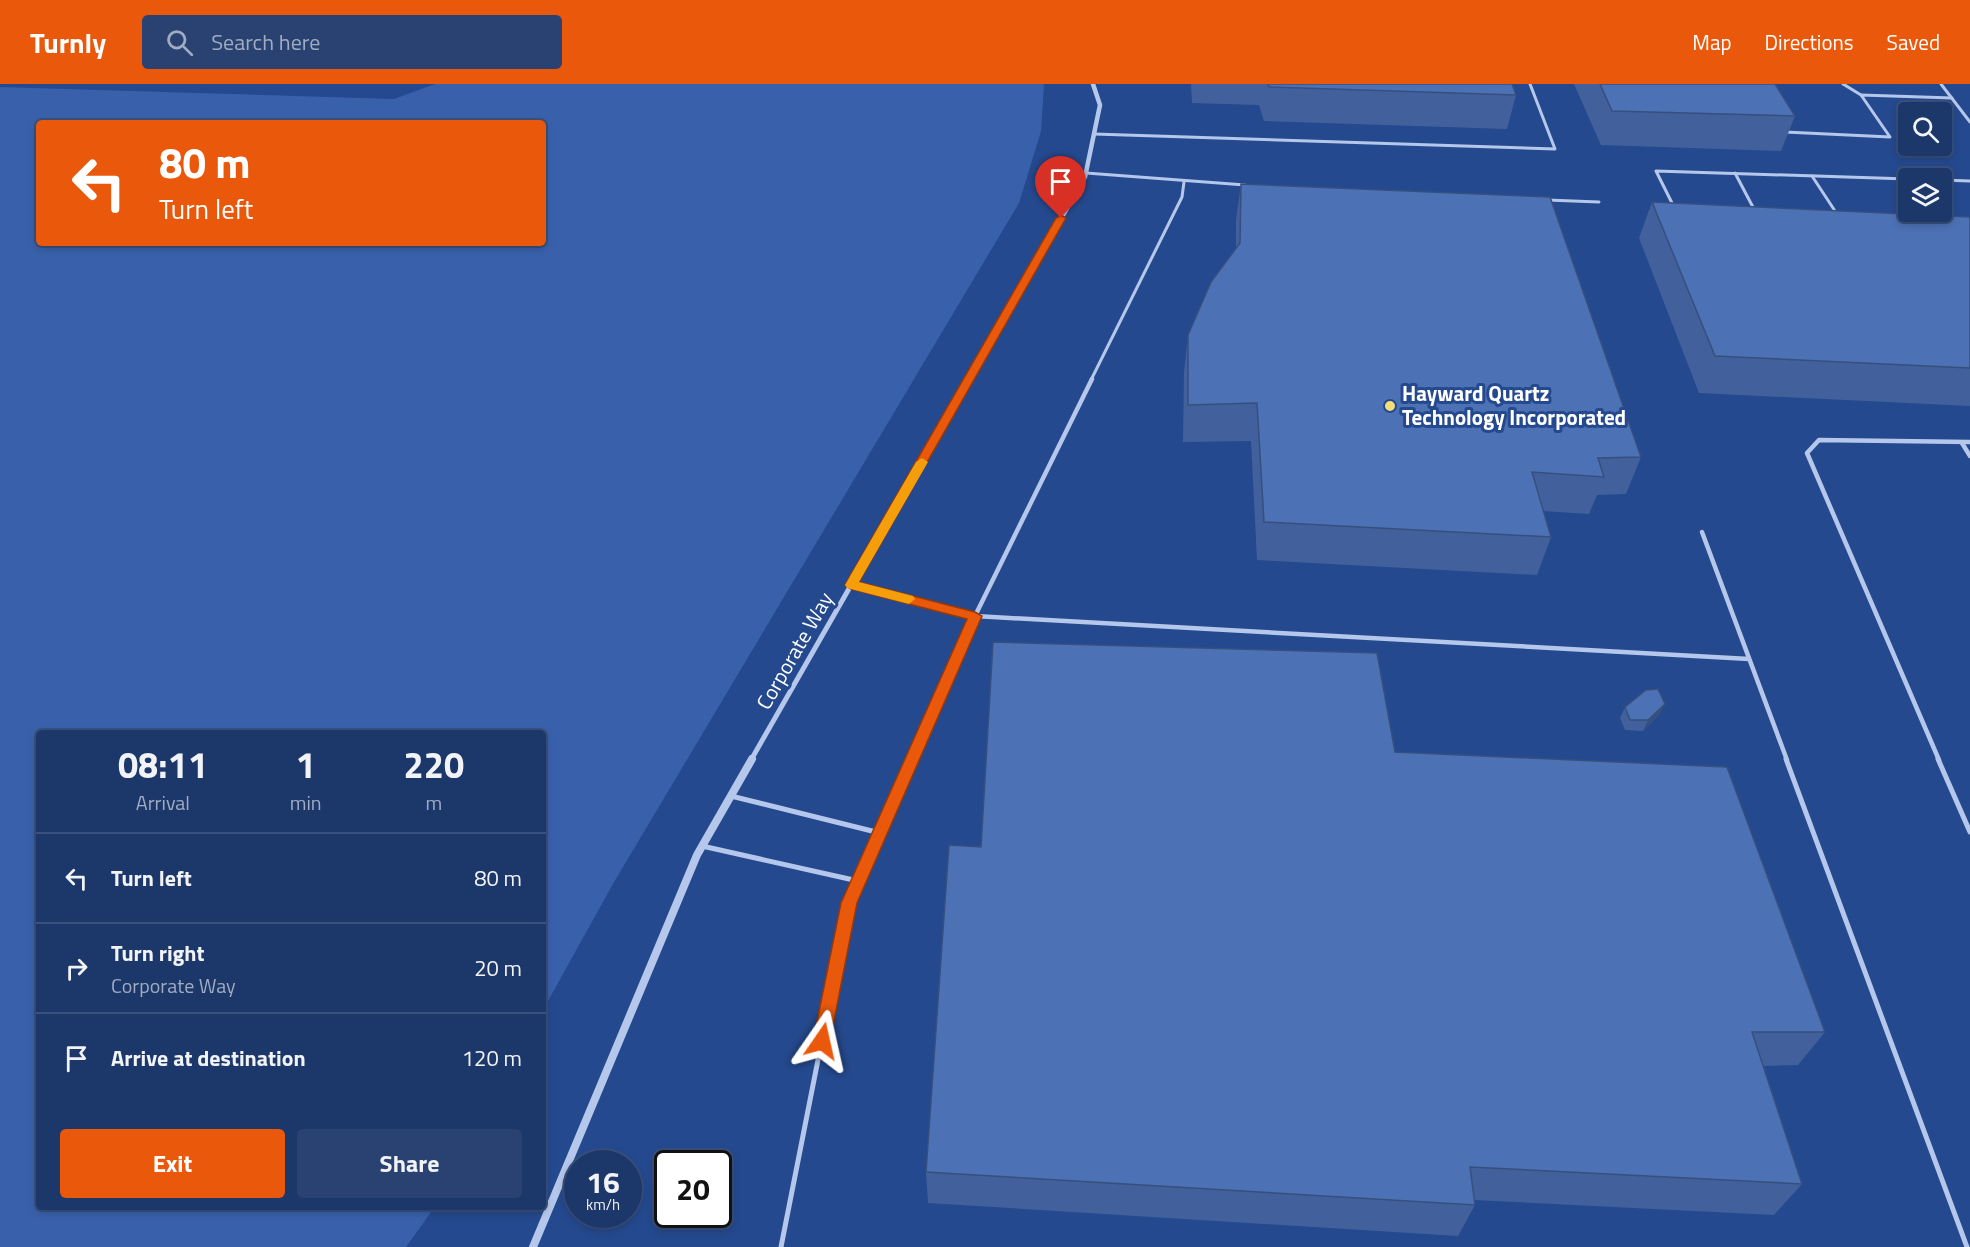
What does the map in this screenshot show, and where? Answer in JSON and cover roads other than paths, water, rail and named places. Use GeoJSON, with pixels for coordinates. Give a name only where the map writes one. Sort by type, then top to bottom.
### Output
{"type":"FeatureCollection","features":[{"type":"Feature","properties":{"kind":"street","name":"Corporate Way"},"geometry":{"type":"LineString","coordinates":[[533,1247],[702,846],[1086,173],[1100,105],[1093,84]]}},
{"type":"Feature","properties":{"kind":"lane"},"geometry":{"type":"LineString","coordinates":[[1094,134],[1555,149],[1530,84]]}},
{"type":"Feature","properties":{"kind":"lane"},"geometry":{"type":"LineString","coordinates":[[1785,132],[1890,137],[1861,95],[1843,84]]}},
{"type":"Feature","properties":{"kind":"lane"},"geometry":{"type":"LineString","coordinates":[[1941,84],[1970,123]]}},
{"type":"Feature","properties":{"kind":"lane"},"geometry":{"type":"LineString","coordinates":[[1861,95],[1952,98]]}},
{"type":"Feature","properties":{"kind":"lane"},"geometry":{"type":"LineString","coordinates":[[1677,214],[1656,171],[1898,180]]}},
{"type":"Feature","properties":{"kind":"lane"},"geometry":{"type":"LineString","coordinates":[[1086,173],[1249,186]]}},
{"type":"Feature","properties":{"kind":"lane"},"geometry":{"type":"LineString","coordinates":[[1735,173],[1760,220]]}},
{"type":"Feature","properties":{"kind":"lane"},"geometry":{"type":"LineString","coordinates":[[1812,176],[1838,216]]}},
{"type":"Feature","properties":{"kind":"lane"},"geometry":{"type":"LineString","coordinates":[[1952,180],[1970,181]]}},
{"type":"Feature","properties":{"kind":"lane"},"geometry":{"type":"LineString","coordinates":[[781,1247],[849,903],[975,616],[1182,197],[1184,182]]}},
{"type":"Feature","properties":{"kind":"lane"},"geometry":{"type":"LineString","coordinates":[[1541,199],[1599,202]]}},
{"type":"Feature","properties":{"kind":"lane"},"geometry":{"type":"LineString","coordinates":[[1970,442],[1819,440],[1808,453],[1970,832]]}},
{"type":"Feature","properties":{"kind":"lane"},"geometry":{"type":"LineString","coordinates":[[1962,443],[1970,456]]}},
{"type":"Feature","properties":{"kind":"lane"},"geometry":{"type":"LineString","coordinates":[[1702,532],[1967,1247]]}},
{"type":"Feature","properties":{"kind":"lane"},"geometry":{"type":"LineString","coordinates":[[851,585],[975,616],[1749,659]]}},
{"type":"Feature","properties":{"kind":"lane"},"geometry":{"type":"LineString","coordinates":[[731,796],[880,833]]}},
{"type":"Feature","properties":{"kind":"lane"},"geometry":{"type":"LineString","coordinates":[[702,846],[858,881]]}},
{"type":"Feature","properties":{"kind":"place","name":"Hayward Quartz Technology Incorporated"},"geometry":{"type":"Point","coordinates":[1390,406]}}]}
